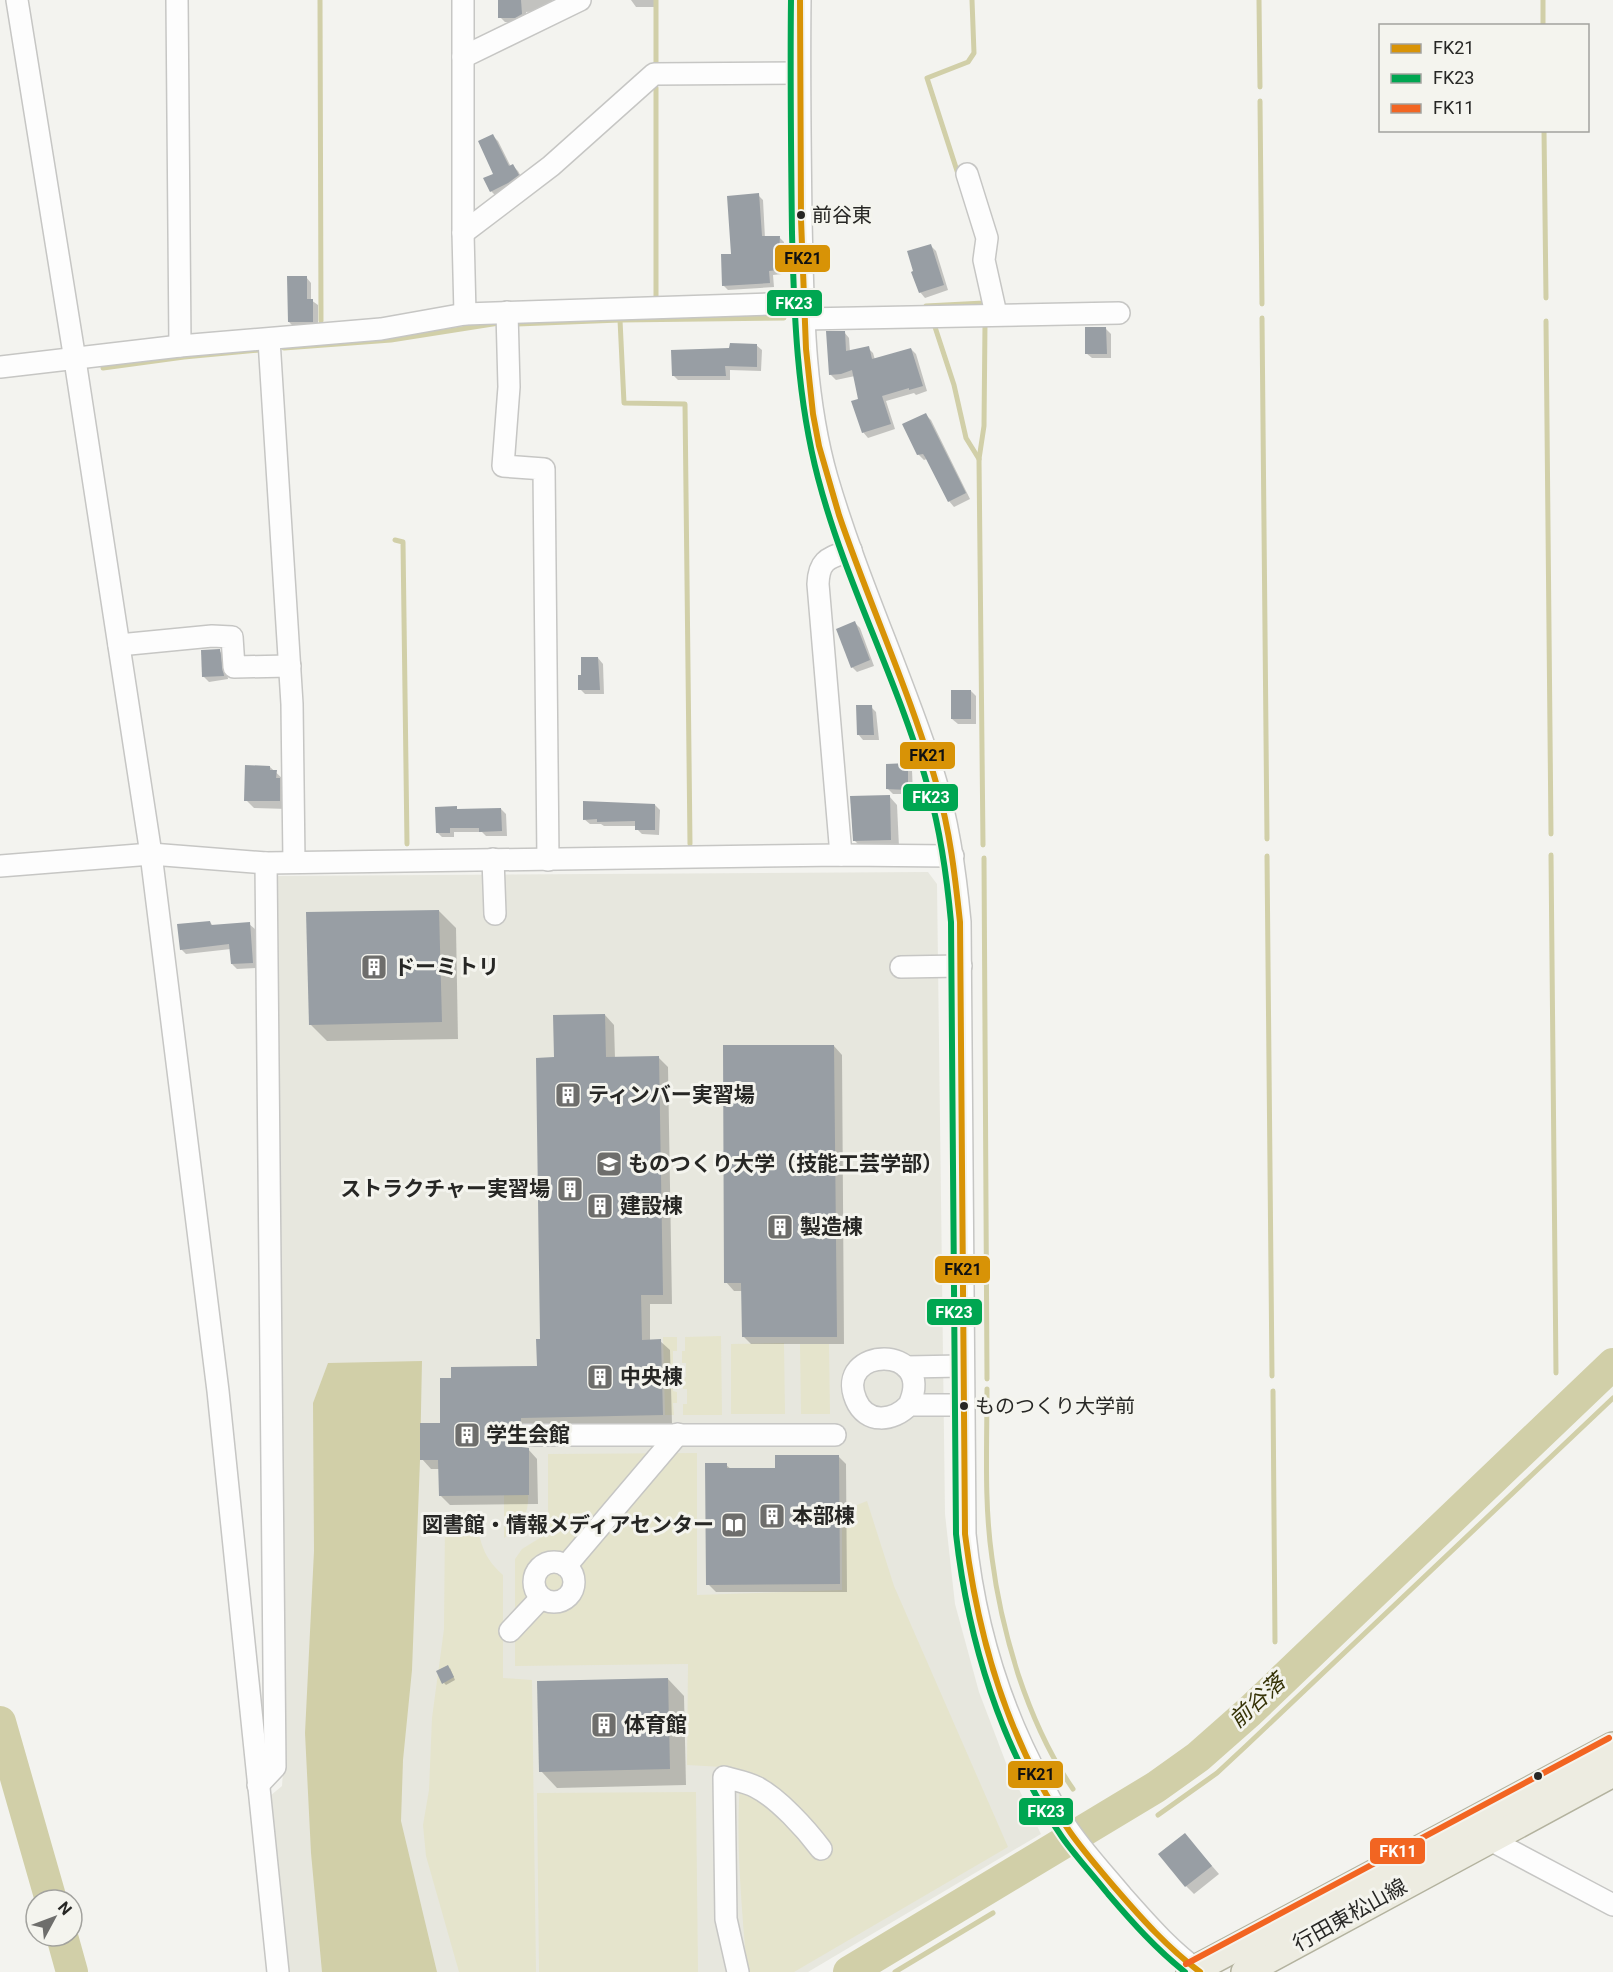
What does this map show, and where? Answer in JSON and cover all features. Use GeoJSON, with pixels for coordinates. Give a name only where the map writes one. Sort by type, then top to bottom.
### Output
{"type":"FeatureCollection","features":[{"type":"Feature","properties":{"kind":"main road","name":"行田東松山線"},"geometry":{"type":"LineString","coordinates":[[1245,1972],[1477,1833],[1613,1746]]}},
{"type":"Feature","properties":{"kind":"main road","name":"行田東松山線"},"geometry":{"type":"LineString","coordinates":[[1195,1971],[1477,1833],[1613,1773]]}},
{"type":"Feature","properties":{"kind":"street"},"geometry":{"type":"LineString","coordinates":[[17,0],[151,854],[218,1391],[278,1972]]}},
{"type":"Feature","properties":{"kind":"street"},"geometry":{"type":"LineString","coordinates":[[177,0],[180,346]]}},
{"type":"Feature","properties":{"kind":"street"},"geometry":{"type":"LineString","coordinates":[[463,0],[465,314]]}},
{"type":"Feature","properties":{"kind":"street"},"geometry":{"type":"LineString","coordinates":[[463,57],[580,0]]}},
{"type":"Feature","properties":{"kind":"street"},"geometry":{"type":"LineString","coordinates":[[800,0],[803,311],[814,423],[827,478],[851,550],[932,770],[953,856],[960,922],[961,966],[962,1366],[965,1534],[969,1573],[977,1614],[990,1663],[1010,1721],[1064,1824],[1152,1930],[1195,1971]]}},
{"type":"Feature","properties":{"kind":"street"},"geometry":{"type":"LineString","coordinates":[[463,233],[551,166],[654,74],[799,73]]}},
{"type":"Feature","properties":{"kind":"street"},"geometry":{"type":"LineString","coordinates":[[967,174],[987,238],[984,260],[996,315]]}},
{"type":"Feature","properties":{"kind":"street"},"geometry":{"type":"LineString","coordinates":[[0,367],[180,346],[381,330],[465,314],[803,311],[996,315],[1119,313]]}},
{"type":"Feature","properties":{"kind":"street"},"geometry":{"type":"LineString","coordinates":[[507,312],[509,387],[503,466],[544,469],[549,860]]}},
{"type":"Feature","properties":{"kind":"street"},"geometry":{"type":"LineString","coordinates":[[269,340],[290,666],[294,862]]}},
{"type":"Feature","properties":{"kind":"street"},"geometry":{"type":"LineString","coordinates":[[841,855],[818,584],[823,563],[829,558],[851,550]]}},
{"type":"Feature","properties":{"kind":"street"},"geometry":{"type":"LineString","coordinates":[[119,645],[212,636],[232,637],[234,667],[290,666]]}},
{"type":"Feature","properties":{"kind":"street"},"geometry":{"type":"LineString","coordinates":[[0,866],[151,854],[266,863],[841,855],[953,856]]}},
{"type":"Feature","properties":{"kind":"street"},"geometry":{"type":"LineString","coordinates":[[493,859],[495,914]]}},
{"type":"Feature","properties":{"kind":"street"},"geometry":{"type":"LineString","coordinates":[[258,1785],[275,1767],[266,863]]}},
{"type":"Feature","properties":{"kind":"street"},"geometry":{"type":"LineString","coordinates":[[901,967],[961,966]]}},
{"type":"Feature","properties":{"kind":"street"},"geometry":{"type":"LineString","coordinates":[[878,1358],[898,1361],[912,1376],[913,1396],[909,1405],[893,1418],[873,1417],[864,1412],[857,1404],[853,1385],[855,1375],[869,1361],[878,1358]]}},
{"type":"Feature","properties":{"kind":"street"},"geometry":{"type":"LineString","coordinates":[[906,1367],[962,1366]]}},
{"type":"Feature","properties":{"kind":"street"},"geometry":{"type":"LineString","coordinates":[[909,1405],[963,1405]]}},
{"type":"Feature","properties":{"kind":"street"},"geometry":{"type":"LineString","coordinates":[[510,1632],[541,1598],[536,1592],[533,1579],[539,1567],[551,1562],[566,1566],[678,1434]]}},
{"type":"Feature","properties":{"kind":"street"},"geometry":{"type":"LineString","coordinates":[[520,1435],[835,1436]]}},
{"type":"Feature","properties":{"kind":"street"},"geometry":{"type":"LineString","coordinates":[[738,1972],[726,1919],[724,1777],[756,1787],[787,1811],[809,1833],[820,1849]]}},
{"type":"Feature","properties":{"kind":"street"},"geometry":{"type":"LineString","coordinates":[[1477,1833],[1613,1905]]}},
{"type":"Feature","properties":{"kind":"shaded area","name":"ものつくり大学（技能工芸学部）"},"geometry":{"type":"Polygon","coordinates":[[[928,872],[937,884],[945,1514],[955,1604],[979,1692],[1006,1763],[1041,1834],[808,1972],[289,1972],[270,1796],[282,1786],[283,1772],[276,876],[928,872]]]}},
{"type":"Feature","properties":{"kind":"shaded area"},"geometry":{"type":"Polygon","coordinates":[[[422,1361],[412,1670],[403,1760],[401,1821],[437,1972],[322,1972],[311,1853],[305,1733],[314,1551],[313,1403],[328,1363],[422,1361]]]}},
{"type":"Feature","properties":{"kind":"green space"},"geometry":{"type":"Polygon","coordinates":[[[721,1336],[722,1415],[683,1415],[683,1404],[687,1404],[687,1389],[683,1389],[686,1363],[682,1363],[685,1337],[721,1336]]]}},
{"type":"Feature","properties":{"kind":"green space"},"geometry":{"type":"Polygon","coordinates":[[[663,1337],[677,1337],[677,1351],[673,1351],[676,1376],[673,1377],[673,1391],[677,1392],[677,1403],[673,1403],[674,1415],[665,1415],[663,1337]]]}},
{"type":"Feature","properties":{"kind":"green space"},"geometry":{"type":"Polygon","coordinates":[[[784,1343],[785,1414],[731,1414],[731,1344],[784,1343]]]}},
{"type":"Feature","properties":{"kind":"green space"},"geometry":{"type":"Polygon","coordinates":[[[800,1344],[829,1344],[830,1414],[801,1414],[800,1344]]]}},
{"type":"Feature","properties":{"kind":"green space"},"geometry":{"type":"Polygon","coordinates":[[[697,1453],[697,1595],[842,1590],[842,1511],[867,1501],[894,1586],[1008,1847],[794,1972],[749,1972],[739,1866],[741,1772],[723,1767],[687,1765],[688,1664],[515,1666],[515,1559],[522,1549],[548,1533],[548,1454],[697,1453]]]}},
{"type":"Feature","properties":{"kind":"green space"},"geometry":{"type":"Polygon","coordinates":[[[504,1495],[528,1495],[523,1520],[504,1538],[504,1495]]]}},
{"type":"Feature","properties":{"kind":"green space"},"geometry":{"type":"Polygon","coordinates":[[[445,1520],[476,1520],[484,1550],[491,1563],[503,1575],[503,1678],[532,1680],[536,1972],[459,1972],[426,1856],[423,1825],[429,1790],[432,1718],[444,1629],[445,1520]]]}},
{"type":"Feature","properties":{"kind":"green space"},"geometry":{"type":"Polygon","coordinates":[[[696,1792],[698,1972],[539,1972],[537,1793],[696,1792]]]}},
{"type":"Feature","properties":{"kind":"building"},"geometry":{"type":"Polygon","coordinates":[[[498,0],[521,0],[522,14],[515,18],[498,18],[498,0]]]}},
{"type":"Feature","properties":{"kind":"building"},"geometry":{"type":"Polygon","coordinates":[[[493,134],[509,166],[513,164],[519,175],[490,192],[483,178],[493,174],[478,141],[493,134]]]}},
{"type":"Feature","properties":{"kind":"building"},"geometry":{"type":"Polygon","coordinates":[[[759,193],[762,236],[780,236],[778,270],[769,271],[770,283],[722,286],[721,254],[731,254],[727,196],[759,193]]]}},
{"type":"Feature","properties":{"kind":"building"},"geometry":{"type":"Polygon","coordinates":[[[931,244],[944,285],[919,293],[911,272],[913,271],[907,251],[931,244]]]}},
{"type":"Feature","properties":{"kind":"building"},"geometry":{"type":"Polygon","coordinates":[[[287,276],[307,276],[307,299],[313,299],[313,322],[288,322],[287,276]]]}},
{"type":"Feature","properties":{"kind":"building"},"geometry":{"type":"Polygon","coordinates":[[[1085,327],[1106,327],[1107,354],[1085,354],[1085,327]]]}},
{"type":"Feature","properties":{"kind":"building"},"geometry":{"type":"Polygon","coordinates":[[[826,331],[845,331],[846,351],[869,346],[872,359],[911,348],[923,386],[882,396],[891,424],[862,433],[851,401],[858,399],[852,370],[829,375],[826,331]]]}},
{"type":"Feature","properties":{"kind":"building"},"geometry":{"type":"Polygon","coordinates":[[[730,343],[757,344],[757,367],[725,366],[726,376],[672,376],[671,350],[729,348],[730,343]]]}},
{"type":"Feature","properties":{"kind":"building"},"geometry":{"type":"Polygon","coordinates":[[[926,413],[966,493],[948,502],[925,457],[923,454],[917,455],[902,424],[926,413]]]}},
{"type":"Feature","properties":{"kind":"building"},"geometry":{"type":"Polygon","coordinates":[[[855,621],[870,660],[851,668],[836,629],[855,621]]]}},
{"type":"Feature","properties":{"kind":"building"},"geometry":{"type":"Polygon","coordinates":[[[220,649],[224,676],[202,677],[201,650],[220,649]]]}},
{"type":"Feature","properties":{"kind":"building"},"geometry":{"type":"Polygon","coordinates":[[[581,657],[598,657],[600,690],[578,690],[581,657]]]}},
{"type":"Feature","properties":{"kind":"building"},"geometry":{"type":"Polygon","coordinates":[[[951,690],[971,690],[971,719],[951,719],[951,690]]]}},
{"type":"Feature","properties":{"kind":"building"},"geometry":{"type":"Polygon","coordinates":[[[856,705],[872,705],[874,735],[857,735],[856,705]]]}},
{"type":"Feature","properties":{"kind":"building"},"geometry":{"type":"Polygon","coordinates":[[[908,763],[908,790],[886,789],[886,764],[908,763]]]}},
{"type":"Feature","properties":{"kind":"building"},"geometry":{"type":"Polygon","coordinates":[[[245,765],[270,766],[270,770],[277,770],[276,778],[280,778],[280,801],[244,801],[245,765]]]}},
{"type":"Feature","properties":{"kind":"building"},"geometry":{"type":"Polygon","coordinates":[[[890,795],[891,840],[853,841],[850,796],[890,795]]]}},
{"type":"Feature","properties":{"kind":"building"},"geometry":{"type":"Polygon","coordinates":[[[583,801],[655,804],[655,830],[635,830],[635,821],[583,820],[583,801]]]}},
{"type":"Feature","properties":{"kind":"building"},"geometry":{"type":"Polygon","coordinates":[[[457,806],[457,809],[501,808],[502,831],[479,832],[479,828],[450,828],[450,833],[436,833],[435,807],[457,806]]]}},
{"type":"Feature","properties":{"kind":"building","name":"ドーミトリ"},"geometry":{"type":"Polygon","coordinates":[[[439,910],[442,1022],[309,1025],[306,912],[439,910]]]}},
{"type":"Feature","properties":{"kind":"building"},"geometry":{"type":"Polygon","coordinates":[[[210,921],[211,925],[250,922],[253,963],[231,964],[229,944],[180,950],[177,924],[210,921]]]}},
{"type":"Feature","properties":{"kind":"building"},"geometry":{"type":"Polygon","coordinates":[[[605,1014],[606,1057],[659,1056],[663,1295],[641,1295],[642,1340],[661,1339],[663,1415],[521,1418],[521,1422],[509,1428],[507,1436],[509,1442],[514,1446],[529,1448],[529,1495],[439,1496],[438,1460],[420,1460],[420,1423],[440,1423],[440,1378],[451,1378],[451,1367],[537,1366],[536,1339],[540,1339],[536,1058],[554,1057],[553,1015],[605,1014]]]}},
{"type":"Feature","properties":{"kind":"building","name":"製造棟"},"geometry":{"type":"Polygon","coordinates":[[[723,1045],[834,1045],[837,1337],[742,1337],[741,1283],[724,1283],[723,1045]]]}},
{"type":"Feature","properties":{"kind":"building","name":"本部棟"},"geometry":{"type":"Polygon","coordinates":[[[775,1455],[839,1455],[840,1584],[706,1585],[705,1463],[727,1463],[727,1468],[775,1468],[775,1455]]]}},
{"type":"Feature","properties":{"kind":"building"},"geometry":{"type":"Polygon","coordinates":[[[448,1665],[454,1677],[442,1684],[436,1671],[448,1665]]]}},
{"type":"Feature","properties":{"kind":"building","name":"体育館"},"geometry":{"type":"Polygon","coordinates":[[[668,1678],[670,1769],[539,1772],[537,1681],[668,1678]]]}},
{"type":"Feature","properties":{"kind":"building"},"geometry":{"type":"Polygon","coordinates":[[[1185,1833],[1212,1866],[1185,1887],[1158,1854],[1185,1833]]]}},
{"type":"Feature","properties":{"kind":"waterway"},"geometry":{"type":"LineString","coordinates":[[320,0],[321,321]]}},
{"type":"Feature","properties":{"kind":"waterway"},"geometry":{"type":"LineString","coordinates":[[656,0],[656,68]]}},
{"type":"Feature","properties":{"kind":"waterway"},"geometry":{"type":"LineString","coordinates":[[959,177],[927,78],[968,62],[974,53],[972,0]]}},
{"type":"Feature","properties":{"kind":"waterway"},"geometry":{"type":"LineString","coordinates":[[1259,0],[1260,87]]}},
{"type":"Feature","properties":{"kind":"waterway"},"geometry":{"type":"LineString","coordinates":[[1543,0],[1543,24]]}},
{"type":"Feature","properties":{"kind":"waterway"},"geometry":{"type":"LineString","coordinates":[[656,88],[656,297]]}},
{"type":"Feature","properties":{"kind":"waterway"},"geometry":{"type":"LineString","coordinates":[[1260,101],[1262,304]]}},
{"type":"Feature","properties":{"kind":"waterway"},"geometry":{"type":"LineString","coordinates":[[1544,132],[1546,298]]}},
{"type":"Feature","properties":{"kind":"waterway"},"geometry":{"type":"LineString","coordinates":[[926,306],[984,303],[983,298]]}},
{"type":"Feature","properties":{"kind":"waterway"},"geometry":{"type":"LineString","coordinates":[[517,324],[784,318]]}},
{"type":"Feature","properties":{"kind":"waterway"},"geometry":{"type":"LineString","coordinates":[[1262,318],[1267,839]]}},
{"type":"Feature","properties":{"kind":"waterway"},"geometry":{"type":"LineString","coordinates":[[620,320],[624,403],[685,404],[690,844]]}},
{"type":"Feature","properties":{"kind":"waterway"},"geometry":{"type":"LineString","coordinates":[[1546,321],[1551,834]]}},
{"type":"Feature","properties":{"kind":"waterway"},"geometry":{"type":"LineString","coordinates":[[284,348],[391,340],[499,323]]}},
{"type":"Feature","properties":{"kind":"waterway"},"geometry":{"type":"LineString","coordinates":[[934,324],[954,385],[966,438],[979,459]]}},
{"type":"Feature","properties":{"kind":"waterway"},"geometry":{"type":"LineString","coordinates":[[983,845],[979,459],[984,426],[985,324]]}},
{"type":"Feature","properties":{"kind":"waterway"},"geometry":{"type":"LineString","coordinates":[[103,368],[259,350]]}},
{"type":"Feature","properties":{"kind":"waterway"},"geometry":{"type":"LineString","coordinates":[[395,540],[403,542],[407,844]]}},
{"type":"Feature","properties":{"kind":"waterway"},"geometry":{"type":"LineString","coordinates":[[1551,855],[1556,1373]]}},
{"type":"Feature","properties":{"kind":"waterway"},"geometry":{"type":"LineString","coordinates":[[1267,856],[1272,1376]]}},
{"type":"Feature","properties":{"kind":"waterway"},"geometry":{"type":"LineString","coordinates":[[984,858],[987,1379]]}},
{"type":"Feature","properties":{"kind":"waterway","name":"前谷落"},"geometry":{"type":"LineString","coordinates":[[849,1972],[1156,1787],[1198,1757],[1249,1712],[1613,1364]]}},
{"type":"Feature","properties":{"kind":"waterway"},"geometry":{"type":"LineString","coordinates":[[987,1389],[988,1516],[999,1602],[1018,1674],[1029,1705],[1048,1748],[1073,1789]]}},
{"type":"Feature","properties":{"kind":"waterway"},"geometry":{"type":"LineString","coordinates":[[1273,1391],[1275,1642]]}},
{"type":"Feature","properties":{"kind":"waterway"},"geometry":{"type":"LineString","coordinates":[[1158,1815],[1217,1773],[1613,1398]]}},
{"type":"Feature","properties":{"kind":"waterway"},"geometry":{"type":"LineString","coordinates":[[0,1722],[48,1888]]}},
{"type":"Feature","properties":{"kind":"waterway"},"geometry":{"type":"LineString","coordinates":[[1093,1813],[1100,1821]]}},
{"type":"Feature","properties":{"kind":"waterway"},"geometry":{"type":"LineString","coordinates":[[895,1972],[993,1913]]}},
{"type":"Feature","properties":{"kind":"waterway"},"geometry":{"type":"LineString","coordinates":[[65,1948],[72,1972]]}},
{"type":"Feature","properties":{"kind":"transit line","name":"FK23"},"geometry":{"type":"LineString","coordinates":[[791,0],[793,264],[798,356],[805,418],[818,478],[830,518],[903,712],[929,791],[940,840],[951,922],[956,1534],[961,1574],[969,1614],[991,1692],[1021,1767],[1040,1803],[1067,1844],[1108,1894],[1154,1945],[1185,1972]]}},
{"type":"Feature","properties":{"kind":"transit line","name":"FK21"},"geometry":{"type":"LineString","coordinates":[[800,0],[801,219],[806,349],[813,414],[819,446],[839,515],[903,684],[942,803],[949,837],[960,922],[965,1534],[978,1612],[1013,1727],[1049,1798],[1075,1839],[1116,1889],[1166,1943],[1200,1972]]}},
{"type":"Feature","properties":{"kind":"transit line","name":"FK11"},"geometry":{"type":"LineString","coordinates":[[1186,1964],[1609,1738]]}},
{"type":"Feature","properties":{"kind":"place","name":"前谷東"},"geometry":{"type":"Point","coordinates":[801,215]}},
{"type":"Feature","properties":{"kind":"place","name":"ドーミトリ"},"geometry":{"type":"Point","coordinates":[374,967]}},
{"type":"Feature","properties":{"kind":"place","name":"ティンバー実習場"},"geometry":{"type":"Point","coordinates":[568,1095]}},
{"type":"Feature","properties":{"kind":"place","name":"ものつくり大学（技能工芸学部）"},"geometry":{"type":"Point","coordinates":[609,1164]}},
{"type":"Feature","properties":{"kind":"place","name":"ストラクチャー実習場"},"geometry":{"type":"Point","coordinates":[570,1189]}},
{"type":"Feature","properties":{"kind":"place","name":"建設棟"},"geometry":{"type":"Point","coordinates":[600,1206]}},
{"type":"Feature","properties":{"kind":"place","name":"製造棟"},"geometry":{"type":"Point","coordinates":[780,1227]}},
{"type":"Feature","properties":{"kind":"place","name":"中央棟"},"geometry":{"type":"Point","coordinates":[600,1377]}},
{"type":"Feature","properties":{"kind":"place","name":"ものつくり大学前"},"geometry":{"type":"Point","coordinates":[964,1406]}},
{"type":"Feature","properties":{"kind":"place","name":"学生会館"},"geometry":{"type":"Point","coordinates":[467,1435]}},
{"type":"Feature","properties":{"kind":"place","name":"本部棟"},"geometry":{"type":"Point","coordinates":[772,1516]}},
{"type":"Feature","properties":{"kind":"place","name":"図書館・情報メディアセンター"},"geometry":{"type":"Point","coordinates":[734,1525]}},
{"type":"Feature","properties":{"kind":"place","name":"体育館"},"geometry":{"type":"Point","coordinates":[604,1725]}}]}
